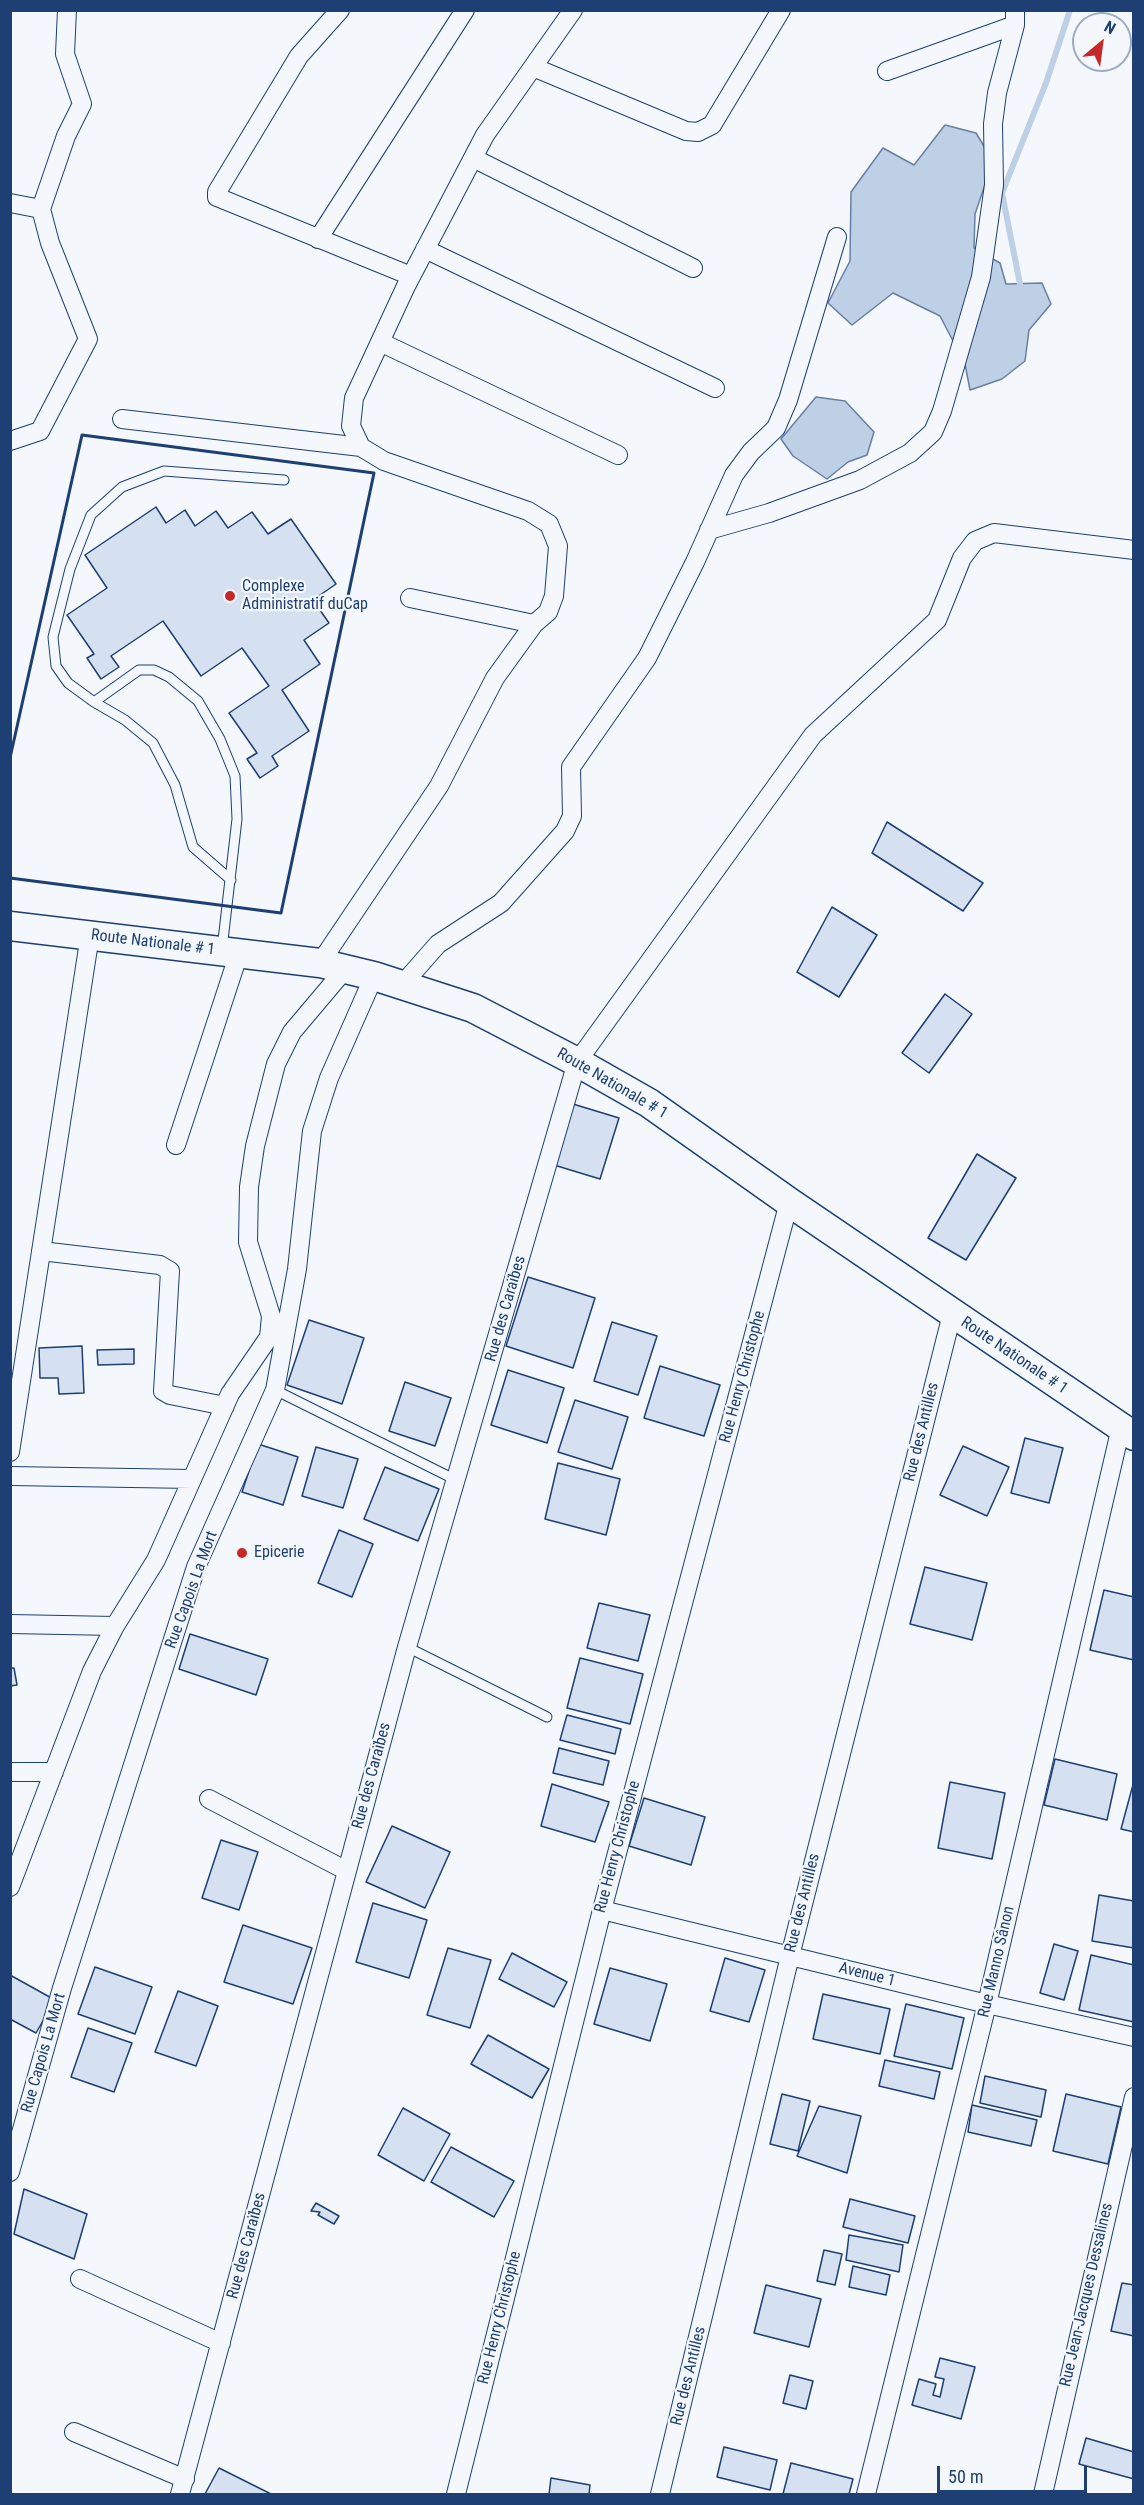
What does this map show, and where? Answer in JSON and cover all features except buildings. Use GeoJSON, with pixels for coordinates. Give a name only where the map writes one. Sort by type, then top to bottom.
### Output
{"type":"FeatureCollection","features":[{"type":"Feature","properties":{"kind":"main road","name":"Route Nationale # 1"},"geometry":{"type":"LineString","coordinates":[[10,926],[333,966],[374,976],[473,1008],[577,1062],[649,1103],[789,1202],[1127,1432]]}},
{"type":"Feature","properties":{"kind":"street"},"geometry":{"type":"LineString","coordinates":[[10,441],[40,431],[88,339],[50,243],[42,209],[66,136],[82,104],[65,54],[68,10]]}},
{"type":"Feature","properties":{"kind":"street"},"geometry":{"type":"LineString","coordinates":[[340,10],[299,56],[217,192],[217,197],[411,276]]}},
{"type":"Feature","properties":{"kind":"street"},"geometry":{"type":"LineString","coordinates":[[318,239],[465,10]]}},
{"type":"Feature","properties":{"kind":"street"},"geometry":{"type":"LineString","coordinates":[[361,447],[351,426],[354,398],[411,276],[485,135],[573,10]]}},
{"type":"Feature","properties":{"kind":"street"},"geometry":{"type":"LineString","coordinates":[[533,67],[686,131],[698,132],[712,125],[781,10]]}},
{"type":"Feature","properties":{"kind":"street"},"geometry":{"type":"LineString","coordinates":[[887,71],[1015,18]]}},
{"type":"Feature","properties":{"kind":"street"},"geometry":{"type":"LineString","coordinates":[[709,530],[769,513],[860,480],[910,453],[933,432],[942,411],[981,277],[994,185],[993,124],[997,93],[1015,18]]}},
{"type":"Feature","properties":{"kind":"street"},"geometry":{"type":"LineString","coordinates":[[473,158],[693,268]]}},
{"type":"Feature","properties":{"kind":"street"},"geometry":{"type":"LineString","coordinates":[[10,203],[42,209]]}},
{"type":"Feature","properties":{"kind":"street"},"geometry":{"type":"LineString","coordinates":[[402,985],[438,944],[501,903],[565,831],[572,816],[569,782],[571,767],[596,734],[646,658],[734,475],[752,452],[776,429],[788,400],[837,237]]}},
{"type":"Feature","properties":{"kind":"street"},"geometry":{"type":"LineString","coordinates":[[425,249],[715,388]]}},
{"type":"Feature","properties":{"kind":"street"},"geometry":{"type":"LineString","coordinates":[[380,342],[618,455]]}},
{"type":"Feature","properties":{"kind":"street"},"geometry":{"type":"LineString","coordinates":[[10,1887],[92,1671],[115,1626],[156,1560],[230,1394],[269,1337],[271,1316],[248,1242],[249,1187],[255,1146],[276,1064],[292,1032],[439,786],[495,678],[534,624],[548,612],[554,596],[558,546],[549,524],[528,511],[384,461],[361,447],[122,419]]}},
{"type":"Feature","properties":{"kind":"street","name":"Rue des Caraïbes"},"geometry":{"type":"LineString","coordinates":[[183,2487],[407,1647],[577,1062],[813,735],[936,620],[962,558],[975,541],[994,533],[1134,550]]}},
{"type":"Feature","properties":{"kind":"street"},"geometry":{"type":"LineString","coordinates":[[410,598],[534,624]]}},
{"type":"Feature","properties":{"kind":"street"},"geometry":{"type":"LineString","coordinates":[[10,1452],[90,935]]}},
{"type":"Feature","properties":{"kind":"street"},"geometry":{"type":"LineString","coordinates":[[176,1145],[231,952]]}},
{"type":"Feature","properties":{"kind":"street","name":"Rue Capois La Mort"},"geometry":{"type":"LineString","coordinates":[[10,2172],[62,1988],[196,1567],[275,1390],[297,1269],[312,1131],[328,1078],[374,976]]}},
{"type":"Feature","properties":{"kind":"street","name":"Rue Henry Christophe"},"geometry":{"type":"LineString","coordinates":[[456,2494],[602,1910],[789,1202]]}},
{"type":"Feature","properties":{"kind":"street"},"geometry":{"type":"LineString","coordinates":[[41,1251],[160,1265],[170,1271],[163,1391],[170,1395],[225,1406]]}},
{"type":"Feature","properties":{"kind":"street","name":"Rue des Antilles"},"geometry":{"type":"LineString","coordinates":[[660,2494],[790,1956],[952,1314]]}},
{"type":"Feature","properties":{"kind":"street","name":"Rue Manno Sânon"},"geometry":{"type":"LineString","coordinates":[[866,2494],[1127,1432]]}},
{"type":"Feature","properties":{"kind":"street"},"geometry":{"type":"LineString","coordinates":[[10,1476],[192,1479]]}},
{"type":"Feature","properties":{"kind":"street"},"geometry":{"type":"LineString","coordinates":[[10,1624],[115,1626]]}},
{"type":"Feature","properties":{"kind":"street"},"geometry":{"type":"LineString","coordinates":[[10,1772],[54,1772]]}},
{"type":"Feature","properties":{"kind":"street"},"geometry":{"type":"LineString","coordinates":[[209,1799],[347,1870]]}},
{"type":"Feature","properties":{"kind":"street","name":"Avenue 1"},"geometry":{"type":"LineString","coordinates":[[602,1910],[987,2004],[1134,2037]]}},
{"type":"Feature","properties":{"kind":"street","name":"Rue Jean-Jacques Dessalines"},"geometry":{"type":"LineString","coordinates":[[1043,2494],[1134,2097]]}},
{"type":"Feature","properties":{"kind":"street"},"geometry":{"type":"LineString","coordinates":[[80,2279],[221,2343]]}},
{"type":"Feature","properties":{"kind":"street"},"geometry":{"type":"LineString","coordinates":[[74,2432],[183,2487]]}},
{"type":"Feature","properties":{"kind":"lane"},"geometry":{"type":"LineString","coordinates":[[231,880],[193,847],[175,785],[153,743],[125,720],[68,683],[56,666],[53,637],[70,569],[91,515],[122,486],[164,471],[284,480]]}},
{"type":"Feature","properties":{"kind":"lane"},"geometry":{"type":"LineString","coordinates":[[94,702],[139,670],[154,670],[169,677],[198,701],[220,740],[235,776],[237,819],[231,880],[231,952]]}},
{"type":"Feature","properties":{"kind":"lane"},"geometry":{"type":"LineString","coordinates":[[275,1390],[456,1480]]}},
{"type":"Feature","properties":{"kind":"lane"},"geometry":{"type":"LineString","coordinates":[[407,1647],[547,1717]]}},
{"type":"Feature","properties":{"kind":"water"},"geometry":{"type":"Polygon","coordinates":[[[945,125],[976,133],[993,161],[975,214],[974,248],[1000,263],[1006,284],[1042,283],[1051,304],[1029,330],[1025,361],[1002,379],[970,390],[965,364],[940,316],[893,293],[852,325],[828,303],[850,261],[851,192],[883,148],[914,165],[945,125]]]}},
{"type":"Feature","properties":{"kind":"water"},"geometry":{"type":"Polygon","coordinates":[[[816,397],[845,401],[874,432],[867,455],[848,462],[827,479],[793,456],[781,439],[816,397]]]}},
{"type":"Feature","properties":{"kind":"waterway"},"geometry":{"type":"LineString","coordinates":[[1020,284],[1002,193],[1046,83],[1070,10]]}},
{"type":"Feature","properties":{"kind":"wall"},"geometry":{"type":"LineString","coordinates":[[10,758],[82,435],[374,473],[281,913],[10,878]]}},
{"type":"Feature","properties":{"kind":"place","name":"Complexe Administratif duCap"},"geometry":{"type":"Point","coordinates":[230,596]}},
{"type":"Feature","properties":{"kind":"place","name":"Epicerie"},"geometry":{"type":"Point","coordinates":[242,1553]}}]}
